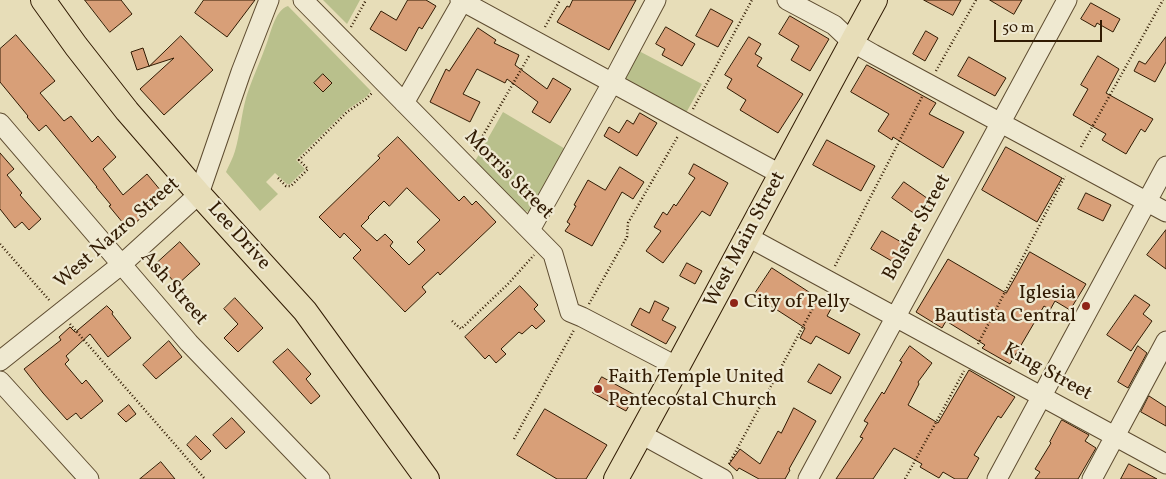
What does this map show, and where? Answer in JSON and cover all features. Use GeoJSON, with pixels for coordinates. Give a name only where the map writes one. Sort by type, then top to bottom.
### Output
{"type":"FeatureCollection","features":[{"type":"Feature","properties":{"kind":"main road","name":"Lee Drive"},"geometry":{"type":"LineString","coordinates":[[43,0],[127,111],[198,194],[305,311],[427,479]]}},
{"type":"Feature","properties":{"kind":"main road","name":"West Main Street"},"geometry":{"type":"LineString","coordinates":[[616,479],[875,0]]}},
{"type":"Feature","properties":{"kind":"street","name":"West Nazro Street"},"geometry":{"type":"LineString","coordinates":[[0,361],[122,264],[198,194],[241,72],[269,0]]}},
{"type":"Feature","properties":{"kind":"street","name":"Morris Street"},"geometry":{"type":"LineString","coordinates":[[303,0],[554,254],[570,312],[678,367]]}},
{"type":"Feature","properties":{"kind":"street"},"geometry":{"type":"LineString","coordinates":[[404,103],[462,0],[780,174]]}},
{"type":"Feature","properties":{"kind":"street"},"geometry":{"type":"LineString","coordinates":[[530,230],[656,0]]}},
{"type":"Feature","properties":{"kind":"street"},"geometry":{"type":"LineString","coordinates":[[787,0],[834,25],[852,42],[928,85],[1166,212]]}},
{"type":"Feature","properties":{"kind":"street","name":"Bolster Street"},"geometry":{"type":"LineString","coordinates":[[808,479],[1068,0]]}},
{"type":"Feature","properties":{"kind":"street","name":"Ash Street"},"geometry":{"type":"LineString","coordinates":[[0,123],[189,343],[320,479]]}},
{"type":"Feature","properties":{"kind":"street"},"geometry":{"type":"LineString","coordinates":[[997,479],[1166,166]]}},
{"type":"Feature","properties":{"kind":"street","name":"King Street"},"geometry":{"type":"LineString","coordinates":[[748,236],[1166,464]]}},
{"type":"Feature","properties":{"kind":"street"},"geometry":{"type":"LineString","coordinates":[[1092,479],[1166,341]]}},
{"type":"Feature","properties":{"kind":"street"},"geometry":{"type":"LineString","coordinates":[[0,381],[89,479]]}},
{"type":"Feature","properties":{"kind":"street"},"geometry":{"type":"LineString","coordinates":[[641,434],[722,478]]}},
{"type":"Feature","properties":{"kind":"path"},"geometry":{"type":"LineString","coordinates":[[344,41],[366,0]]}},
{"type":"Feature","properties":{"kind":"path"},"geometry":{"type":"LineString","coordinates":[[466,165],[538,42],[560,0]]}},
{"type":"Feature","properties":{"kind":"path"},"geometry":{"type":"LineString","coordinates":[[514,439],[627,237],[628,222],[686,122],[752,0]]}},
{"type":"Feature","properties":{"kind":"path"},"geometry":{"type":"LineString","coordinates":[[722,478],[828,280],[928,85],[976,0]]}},
{"type":"Feature","properties":{"kind":"path"},"geometry":{"type":"LineString","coordinates":[[905,479],[971,358],[1073,161],[1163,0]]}},
{"type":"Feature","properties":{"kind":"path"},"geometry":{"type":"LineString","coordinates":[[278,178],[286,186],[291,186],[308,169],[298,160],[347,112],[374,91]]}},
{"type":"Feature","properties":{"kind":"path"},"geometry":{"type":"LineString","coordinates":[[0,244],[205,479]]}},
{"type":"Feature","properties":{"kind":"path"},"geometry":{"type":"LineString","coordinates":[[452,320],[461,329],[508,284],[534,255],[529,250]]}},
{"type":"Feature","properties":{"kind":"green space"},"geometry":{"type":"Polygon","coordinates":[[[323,0],[360,0],[347,24],[323,0]]]}},
{"type":"Feature","properties":{"kind":"green space"},"geometry":{"type":"Polygon","coordinates":[[[288,6],[371,91],[366,97],[348,109],[296,160],[305,169],[290,184],[287,184],[275,173],[266,182],[278,194],[260,211],[226,172],[235,151],[250,85],[273,24],[279,13],[288,6]]]}},
{"type":"Feature","properties":{"kind":"green space"},"geometry":{"type":"Polygon","coordinates":[[[637,50],[702,84],[686,113],[622,79],[637,50]]]}},
{"type":"Feature","properties":{"kind":"green space"},"geometry":{"type":"Polygon","coordinates":[[[503,112],[567,150],[530,212],[525,211],[474,163],[503,112]]]}},
{"type":"Feature","properties":{"kind":"building"},"geometry":{"type":"Polygon","coordinates":[[[85,0],[121,0],[132,14],[110,32],[85,0]]]}},
{"type":"Feature","properties":{"kind":"building"},"geometry":{"type":"Polygon","coordinates":[[[204,0],[255,0],[227,37],[195,13],[204,0]]]}},
{"type":"Feature","properties":{"kind":"building"},"geometry":{"type":"Polygon","coordinates":[[[408,0],[426,0],[436,6],[422,29],[419,27],[406,51],[370,29],[381,11],[396,20],[408,0]]]}},
{"type":"Feature","properties":{"kind":"building"},"geometry":{"type":"Polygon","coordinates":[[[573,0],[636,0],[609,50],[557,22],[573,0]]]}},
{"type":"Feature","properties":{"kind":"building"},"geometry":{"type":"Polygon","coordinates":[[[924,0],[961,0],[953,15],[924,0]]]}},
{"type":"Feature","properties":{"kind":"building"},"geometry":{"type":"Polygon","coordinates":[[[990,0],[1022,0],[1014,14],[990,0]]]}},
{"type":"Feature","properties":{"kind":"building"},"geometry":{"type":"Polygon","coordinates":[[[1091,3],[1120,19],[1113,32],[1097,23],[1095,27],[1081,19],[1091,3]]]}},
{"type":"Feature","properties":{"kind":"building"},"geometry":{"type":"Polygon","coordinates":[[[711,9],[733,21],[718,47],[696,36],[711,9]]]}},
{"type":"Feature","properties":{"kind":"building"},"geometry":{"type":"Polygon","coordinates":[[[790,16],[829,39],[810,71],[791,60],[799,46],[779,34],[790,16]]]}},
{"type":"Feature","properties":{"kind":"building"},"geometry":{"type":"Polygon","coordinates":[[[666,27],[695,44],[682,66],[662,55],[665,49],[656,44],[666,27]]]}},
{"type":"Feature","properties":{"kind":"building"},"geometry":{"type":"Polygon","coordinates":[[[478,28],[496,40],[494,43],[519,55],[515,65],[547,89],[553,78],[571,89],[550,123],[532,112],[538,102],[507,79],[505,83],[477,69],[463,94],[480,102],[470,122],[430,102],[446,69],[449,71],[478,28]]]}},
{"type":"Feature","properties":{"kind":"building"},"geometry":{"type":"Polygon","coordinates":[[[926,31],[938,38],[925,61],[913,54],[926,31]]]}},
{"type":"Feature","properties":{"kind":"building"},"geometry":{"type":"Polygon","coordinates":[[[16,35],[55,81],[40,93],[64,121],[71,116],[92,142],[98,136],[116,157],[103,169],[123,195],[147,174],[166,197],[128,229],[109,206],[111,205],[97,187],[46,125],[39,131],[0,82],[0,49],[16,35]]]}},
{"type":"Feature","properties":{"kind":"building"},"geometry":{"type":"Polygon","coordinates":[[[181,36],[213,70],[164,115],[140,89],[174,58],[137,70],[131,52],[143,48],[149,66],[181,36]]]}},
{"type":"Feature","properties":{"kind":"building"},"geometry":{"type":"Polygon","coordinates":[[[749,37],[761,44],[755,54],[762,58],[757,66],[803,94],[778,133],[740,110],[746,100],[727,88],[732,79],[725,75],[749,37]]]}},
{"type":"Feature","properties":{"kind":"building"},"geometry":{"type":"Polygon","coordinates":[[[1166,37],[1166,62],[1155,82],[1134,71],[1139,61],[1145,64],[1166,37]]]}},
{"type":"Feature","properties":{"kind":"building"},"geometry":{"type":"Polygon","coordinates":[[[1098,56],[1119,69],[1106,93],[1153,119],[1145,132],[1141,129],[1126,154],[1102,140],[1106,134],[1073,115],[1088,89],[1081,85],[1098,56]]]}},
{"type":"Feature","properties":{"kind":"building"},"geometry":{"type":"Polygon","coordinates":[[[969,57],[1006,78],[995,96],[958,76],[969,57]]]}},
{"type":"Feature","properties":{"kind":"building"},"geometry":{"type":"Polygon","coordinates":[[[867,65],[936,103],[929,114],[964,132],[943,168],[893,137],[892,140],[878,131],[889,114],[851,92],[867,65]]]}},
{"type":"Feature","properties":{"kind":"building"},"geometry":{"type":"Polygon","coordinates":[[[323,74],[332,83],[323,92],[314,83],[323,74]]]}},
{"type":"Feature","properties":{"kind":"building"},"geometry":{"type":"Polygon","coordinates":[[[640,113],[657,123],[637,156],[604,136],[609,127],[619,133],[627,120],[633,124],[640,113]]]}},
{"type":"Feature","properties":{"kind":"building"},"geometry":{"type":"Polygon","coordinates":[[[398,137],[459,201],[464,196],[472,205],[476,201],[496,222],[440,275],[438,272],[422,287],[426,292],[405,312],[353,258],[361,250],[344,233],[340,238],[319,217],[380,158],[378,156],[398,137]],[[407,188],[389,206],[384,201],[361,226],[377,241],[385,234],[393,242],[390,246],[409,265],[425,250],[417,242],[440,220],[407,188]]]}},
{"type":"Feature","properties":{"kind":"building"},"geometry":{"type":"Polygon","coordinates":[[[827,140],[875,166],[861,191],[813,165],[827,140]]]}},
{"type":"Feature","properties":{"kind":"building"},"geometry":{"type":"Polygon","coordinates":[[[1006,147],[1062,178],[1037,222],[982,190],[1006,147]]]}},
{"type":"Feature","properties":{"kind":"building"},"geometry":{"type":"Polygon","coordinates":[[[0,153],[14,169],[7,175],[22,193],[20,195],[41,219],[29,230],[22,222],[15,228],[0,209],[0,153]]]}},
{"type":"Feature","properties":{"kind":"building"},"geometry":{"type":"Polygon","coordinates":[[[694,164],[728,183],[710,216],[702,211],[663,263],[646,251],[661,231],[654,227],[663,212],[667,215],[674,204],[676,206],[695,178],[689,174],[694,164]]]}},
{"type":"Feature","properties":{"kind":"building"},"geometry":{"type":"Polygon","coordinates":[[[620,167],[644,182],[633,199],[622,192],[592,246],[565,231],[570,224],[567,222],[576,206],[574,205],[588,180],[605,190],[620,167]]]}},
{"type":"Feature","properties":{"kind":"building"},"geometry":{"type":"Polygon","coordinates":[[[904,182],[934,203],[922,219],[892,198],[904,182]]]}},
{"type":"Feature","properties":{"kind":"building"},"geometry":{"type":"Polygon","coordinates":[[[1086,193],[1111,205],[1103,221],[1078,209],[1086,193]]]}},
{"type":"Feature","properties":{"kind":"building"},"geometry":{"type":"Polygon","coordinates":[[[1166,230],[1166,269],[1147,255],[1166,230]]]}},
{"type":"Feature","properties":{"kind":"building"},"geometry":{"type":"Polygon","coordinates":[[[882,231],[908,246],[897,264],[871,249],[882,231]]]}},
{"type":"Feature","properties":{"kind":"building"},"geometry":{"type":"Polygon","coordinates":[[[180,242],[200,264],[177,285],[157,263],[180,242]]]}},
{"type":"Feature","properties":{"kind":"building"},"geometry":{"type":"Polygon","coordinates":[[[1030,252],[1086,284],[1070,310],[1055,301],[1050,310],[1044,306],[1010,364],[982,348],[985,345],[946,321],[942,328],[916,312],[948,259],[1006,293],[1030,252]]]}},
{"type":"Feature","properties":{"kind":"building"},"geometry":{"type":"Polygon","coordinates":[[[687,263],[702,271],[695,284],[680,276],[687,263]]]}},
{"type":"Feature","properties":{"kind":"building"},"geometry":{"type":"Polygon","coordinates":[[[772,268],[832,307],[827,316],[860,334],[849,354],[816,336],[811,344],[800,338],[805,328],[754,295],[772,268]]]}},
{"type":"Feature","properties":{"kind":"building"},"geometry":{"type":"Polygon","coordinates":[[[520,286],[538,305],[534,309],[545,321],[536,329],[532,325],[522,334],[519,332],[501,349],[506,354],[496,363],[489,355],[485,359],[465,337],[520,286]]]}},
{"type":"Feature","properties":{"kind":"building"},"geometry":{"type":"Polygon","coordinates":[[[1135,295],[1150,305],[1143,314],[1152,321],[1131,351],[1107,335],[1135,295]]]}},
{"type":"Feature","properties":{"kind":"building"},"geometry":{"type":"Polygon","coordinates":[[[235,298],[263,328],[238,352],[224,338],[238,324],[224,309],[235,298]]]}},
{"type":"Feature","properties":{"kind":"building"},"geometry":{"type":"Polygon","coordinates":[[[655,301],[669,308],[662,320],[676,327],[666,344],[631,325],[640,308],[649,313],[655,301]]]}},
{"type":"Feature","properties":{"kind":"building"},"geometry":{"type":"Polygon","coordinates":[[[107,306],[131,338],[108,357],[90,334],[66,356],[69,360],[65,364],[82,384],[86,380],[103,401],[81,419],[76,413],[67,420],[24,369],[61,340],[59,337],[70,327],[75,332],[107,306]]]}},
{"type":"Feature","properties":{"kind":"building"},"geometry":{"type":"Polygon","coordinates":[[[169,341],[182,357],[156,379],[143,365],[169,341]]]}},
{"type":"Feature","properties":{"kind":"building"},"geometry":{"type":"Polygon","coordinates":[[[910,346],[932,363],[918,382],[919,384],[908,405],[938,423],[969,370],[1015,397],[1001,418],[998,416],[974,455],[979,458],[967,479],[955,479],[943,472],[939,478],[920,467],[922,464],[894,448],[873,479],[836,479],[863,438],[860,437],[868,423],[864,421],[882,392],[884,394],[902,362],[900,361],[910,346]]]}},
{"type":"Feature","properties":{"kind":"building"},"geometry":{"type":"Polygon","coordinates":[[[1138,346],[1147,353],[1128,388],[1118,382],[1138,346]]]}},
{"type":"Feature","properties":{"kind":"building"},"geometry":{"type":"Polygon","coordinates":[[[288,349],[311,374],[306,379],[320,396],[311,404],[273,362],[288,349]]]}},
{"type":"Feature","properties":{"kind":"building"},"geometry":{"type":"Polygon","coordinates":[[[819,364],[841,377],[831,394],[808,382],[819,364]]]}},
{"type":"Feature","properties":{"kind":"building"},"geometry":{"type":"Polygon","coordinates":[[[602,377],[635,395],[626,411],[593,393],[602,377]]]}},
{"type":"Feature","properties":{"kind":"building"},"geometry":{"type":"Polygon","coordinates":[[[1149,396],[1166,407],[1166,426],[1141,412],[1149,396]]]}},
{"type":"Feature","properties":{"kind":"building"},"geometry":{"type":"Polygon","coordinates":[[[129,405],[136,414],[126,422],[118,414],[129,405]]]}},
{"type":"Feature","properties":{"kind":"building"},"geometry":{"type":"Polygon","coordinates":[[[794,408],[816,421],[785,479],[759,479],[739,468],[737,471],[729,464],[740,449],[760,464],[778,431],[781,433],[794,408]]]}},
{"type":"Feature","properties":{"kind":"building"},"geometry":{"type":"Polygon","coordinates":[[[545,409],[607,445],[586,479],[557,479],[517,455],[545,409]]]}},
{"type":"Feature","properties":{"kind":"building"},"geometry":{"type":"Polygon","coordinates":[[[232,418],[245,432],[226,449],[213,435],[232,418]]]}},
{"type":"Feature","properties":{"kind":"building"},"geometry":{"type":"Polygon","coordinates":[[[1062,420],[1089,435],[1085,441],[1096,448],[1078,479],[1035,479],[1040,472],[1035,469],[1062,420]]]}},
{"type":"Feature","properties":{"kind":"building"},"geometry":{"type":"Polygon","coordinates":[[[196,436],[211,451],[201,460],[187,445],[196,436]]]}},
{"type":"Feature","properties":{"kind":"building"},"geometry":{"type":"Polygon","coordinates":[[[161,462],[175,479],[140,479],[161,462]]]}},
{"type":"Feature","properties":{"kind":"building"},"geometry":{"type":"Polygon","coordinates":[[[1129,464],[1157,479],[1121,479],[1129,464]]]}},
{"type":"Feature","properties":{"kind":"place","name":"City of Pelly"},"geometry":{"type":"Point","coordinates":[734,303]}},
{"type":"Feature","properties":{"kind":"place","name":"Iglesia Bautista Central"},"geometry":{"type":"Point","coordinates":[1086,306]}},
{"type":"Feature","properties":{"kind":"place","name":"Faith Temple United Pentecostal Church"},"geometry":{"type":"Point","coordinates":[598,389]}}]}
